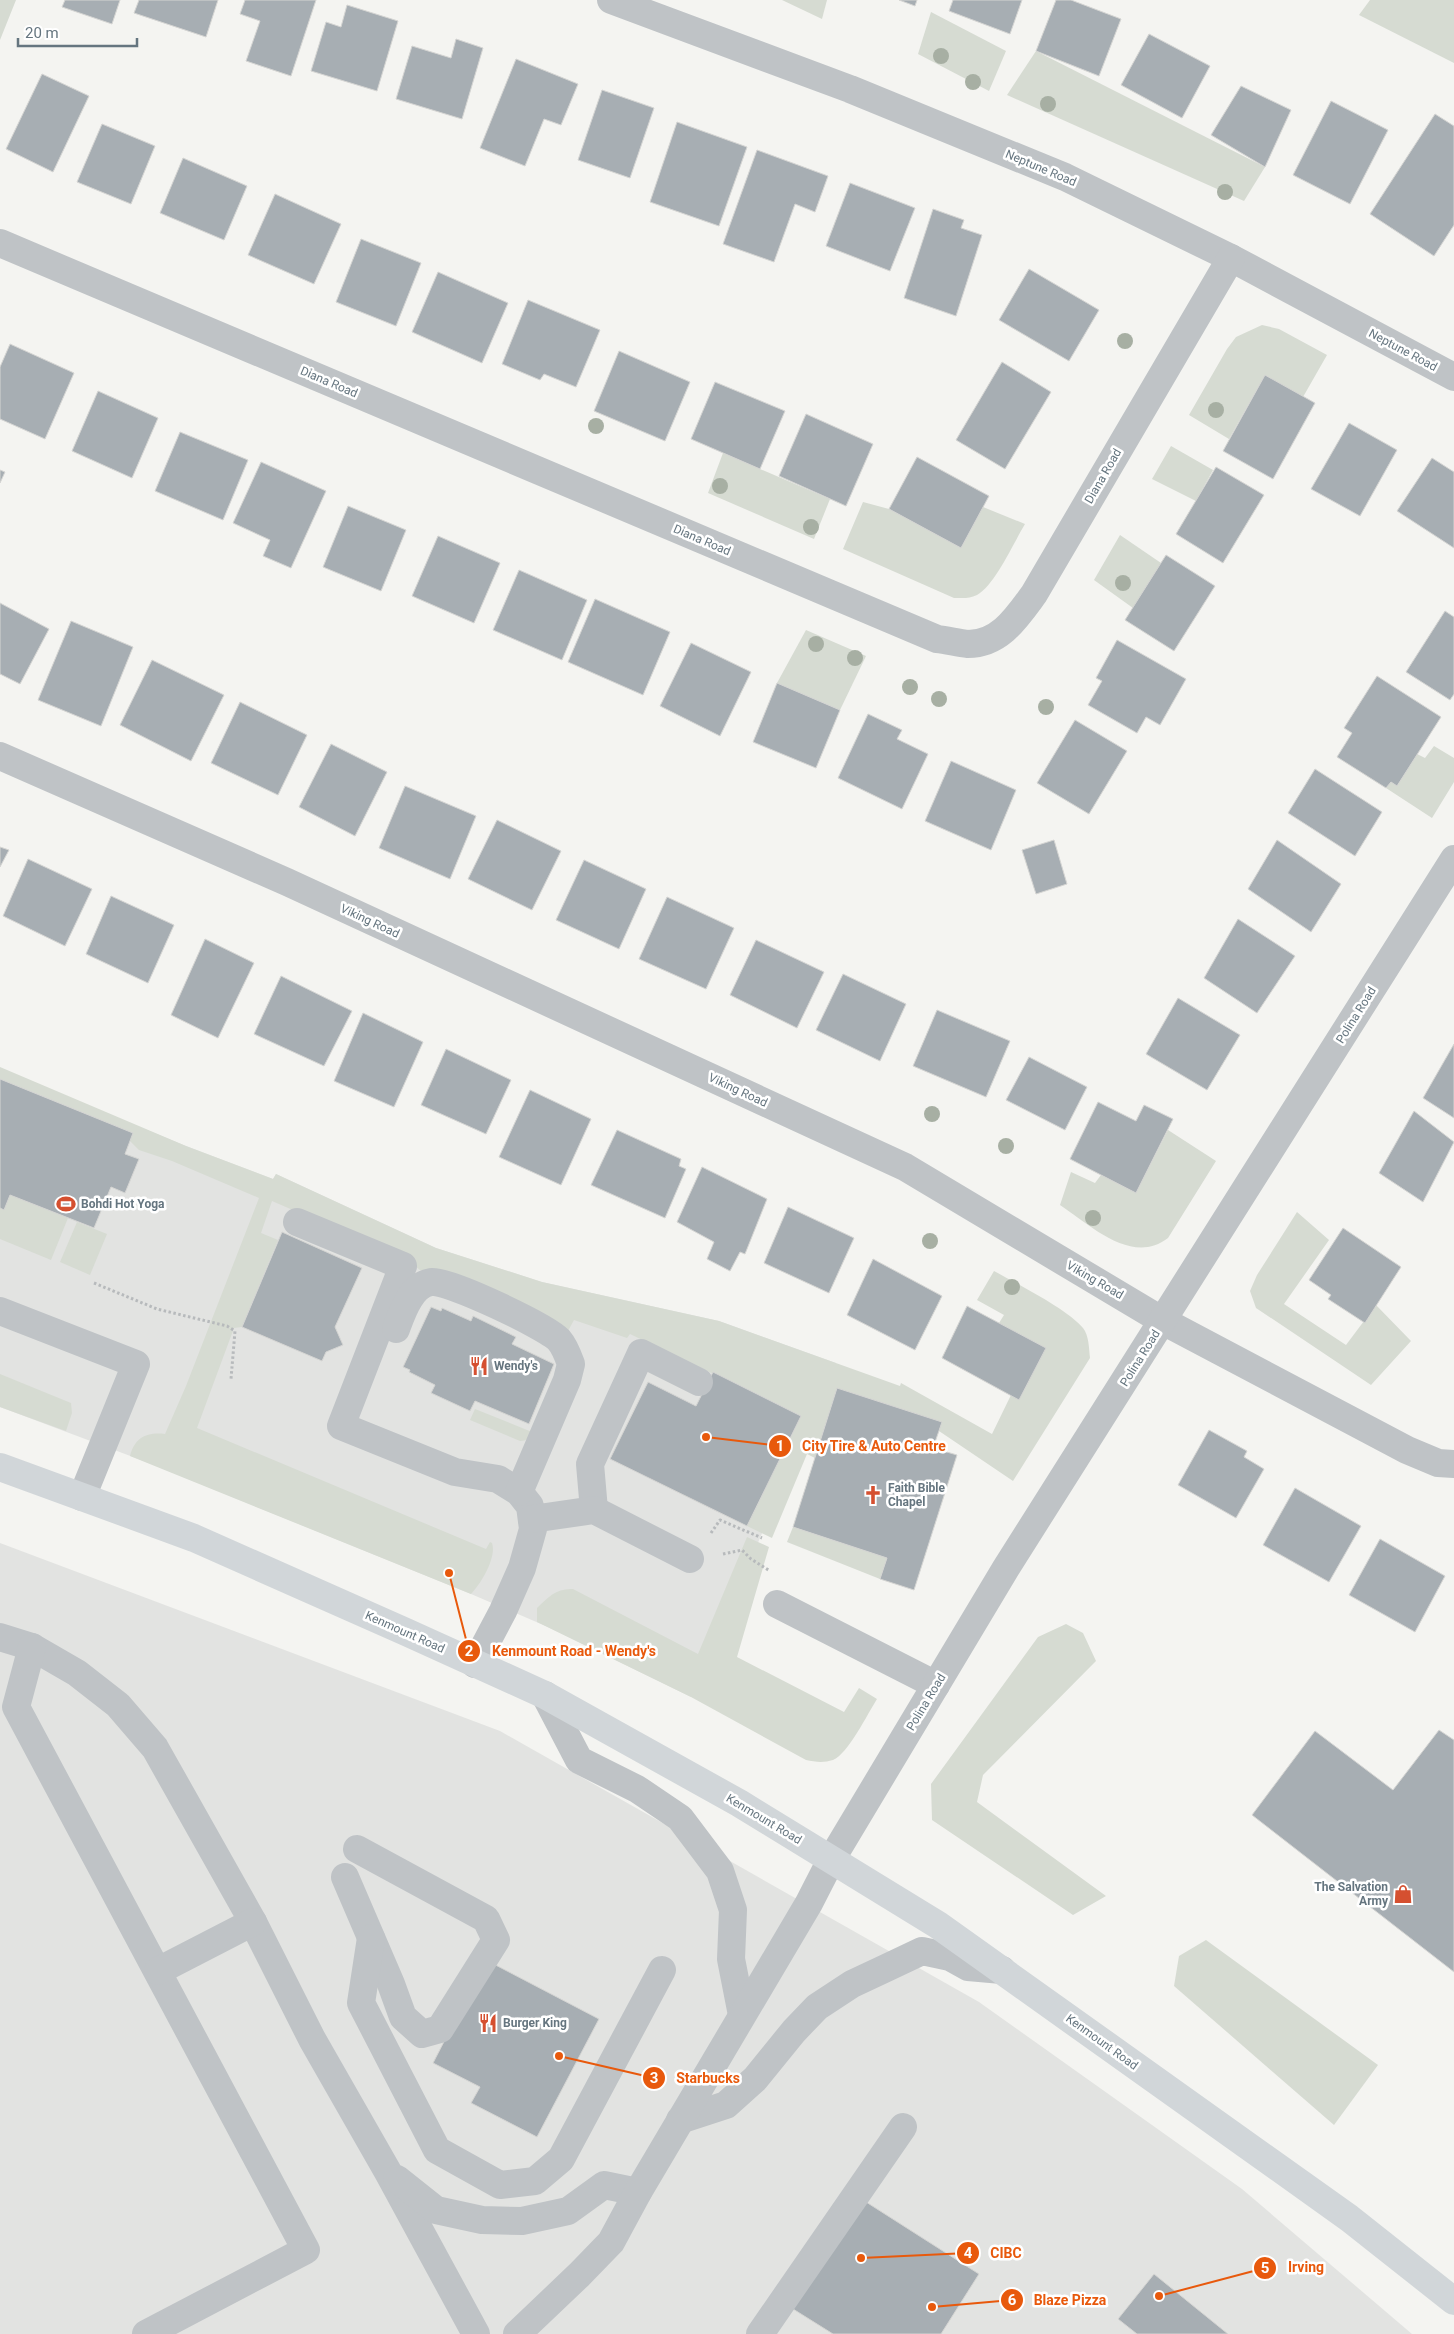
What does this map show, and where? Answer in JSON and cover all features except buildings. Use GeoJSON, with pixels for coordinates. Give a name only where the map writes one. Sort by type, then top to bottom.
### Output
{"type":"FeatureCollection","features":[{"type":"Feature","properties":{"kind":"main road","name":"Kenmount Road"},"geometry":{"type":"LineString","coordinates":[[0,1467],[194,1538],[545,1695],[739,1803],[938,1925],[1349,2218],[1454,2301]]}},
{"type":"Feature","properties":{"kind":"street","name":"Neptune Road"},"geometry":{"type":"LineString","coordinates":[[610,0],[850,89],[1065,177],[1231,258],[1454,377]]}},
{"type":"Feature","properties":{"kind":"street","name":"Diana Road"},"geometry":{"type":"LineString","coordinates":[[0,243],[937,639],[969,644],[994,638],[1012,624],[1034,594],[1231,258]]}},
{"type":"Feature","properties":{"kind":"street","name":"Viking Road"},"geometry":{"type":"LineString","coordinates":[[0,756],[296,886],[905,1167],[1163,1321],[1407,1450],[1438,1463],[1454,1464]]}},
{"type":"Feature","properties":{"kind":"street","name":"Polina Road"},"geometry":{"type":"LineString","coordinates":[[516,2334],[572,2282],[611,2242],[680,2120],[809,1903],[831,1860],[1006,1568],[1454,859]]}},
{"type":"Feature","properties":{"kind":"street"},"geometry":{"type":"LineString","coordinates":[[297,1222],[403,1266],[340,1426],[455,1472],[498,1480],[519,1492],[530,1506],[533,1530],[522,1568],[503,1611],[475,1664]]}},
{"type":"Feature","properties":{"kind":"street"},"geometry":{"type":"LineString","coordinates":[[357,1433],[404,1306],[416,1291],[430,1282],[449,1284],[544,1329],[559,1340],[571,1364],[567,1380],[519,1492]]}},
{"type":"Feature","properties":{"kind":"street"},"geometry":{"type":"LineString","coordinates":[[0,1311],[136,1364],[82,1497]]}},
{"type":"Feature","properties":{"kind":"street"},"geometry":{"type":"LineString","coordinates":[[594,1510],[590,1464],[641,1353],[699,1382]]}},
{"type":"Feature","properties":{"kind":"street"},"geometry":{"type":"LineString","coordinates":[[532,1519],[594,1510],[690,1559]]}},
{"type":"Feature","properties":{"kind":"street"},"geometry":{"type":"LineString","coordinates":[[777,1604],[936,1685]]}},
{"type":"Feature","properties":{"kind":"street"},"geometry":{"type":"LineString","coordinates":[[0,1637],[32,1647],[77,1673],[118,1705],[155,1748],[253,1922],[312,2039],[388,2172],[476,2334]]}},
{"type":"Feature","properties":{"kind":"street"},"geometry":{"type":"LineString","coordinates":[[32,1647],[16,1707],[306,2250],[146,2334]]}},
{"type":"Feature","properties":{"kind":"street"},"geometry":{"type":"LineString","coordinates":[[545,1695],[579,1760],[637,1789],[680,1818],[720,1871],[732,1910],[731,1959],[742,2015]]}},
{"type":"Feature","properties":{"kind":"street"},"geometry":{"type":"LineString","coordinates":[[344,1877],[391,1984],[403,2017],[422,2034],[440,2029],[496,1940],[486,1919],[357,1849]]}},
{"type":"Feature","properties":{"kind":"street"},"geometry":{"type":"LineString","coordinates":[[158,1971],[253,1922]]}},
{"type":"Feature","properties":{"kind":"street"},"geometry":{"type":"LineString","coordinates":[[371,1938],[361,2003],[437,2150],[500,2185],[535,2181],[561,2159],[662,1970]]}},
{"type":"Feature","properties":{"kind":"street"},"geometry":{"type":"LineString","coordinates":[[680,2120],[726,2105],[755,2079],[794,2031],[817,2007],[852,1984],[884,1969],[922,1952],[950,1957],[968,1968],[1002,1970]]}},
{"type":"Feature","properties":{"kind":"street"},"geometry":{"type":"LineString","coordinates":[[760,2334],[903,2128]]}},
{"type":"Feature","properties":{"kind":"street"},"geometry":{"type":"LineString","coordinates":[[388,2172],[436,2210],[482,2220],[522,2221],[568,2211],[604,2186],[638,2192]]}},
{"type":"Feature","properties":{"kind":"path"},"geometry":{"type":"LineString","coordinates":[[94,1283],[157,1309],[227,1326],[235,1331],[231,1379]]}},
{"type":"Feature","properties":{"kind":"path"},"geometry":{"type":"LineString","coordinates":[[749,1533],[762,1538]]}},
{"type":"Feature","properties":{"kind":"path"},"geometry":{"type":"LineString","coordinates":[[690,1559],[742,1550],[758,1564],[778,1575]]}},
{"type":"Feature","properties":{"kind":"shaded area"},"geometry":{"type":"Polygon","coordinates":[[[0,0],[16,0],[0,40],[0,0]]]}},
{"type":"Feature","properties":{"kind":"shaded area"},"geometry":{"type":"Polygon","coordinates":[[[782,0],[827,0],[822,19],[782,0]]]}},
{"type":"Feature","properties":{"kind":"shaded area"},"geometry":{"type":"Polygon","coordinates":[[[1370,0],[1454,0],[1454,63],[1359,15],[1370,0]]]}},
{"type":"Feature","properties":{"kind":"shaded area"},"geometry":{"type":"Polygon","coordinates":[[[931,12],[1006,51],[989,91],[918,54],[931,12]]]}},
{"type":"Feature","properties":{"kind":"shaded area"},"geometry":{"type":"Polygon","coordinates":[[[1036,51],[1265,167],[1244,201],[1007,95],[1036,51]]]}},
{"type":"Feature","properties":{"kind":"shaded area"},"geometry":{"type":"Polygon","coordinates":[[[1262,325],[1279,329],[1327,355],[1303,397],[1265,375],[1229,439],[1189,415],[1227,349],[1236,337],[1262,325]]]}},
{"type":"Feature","properties":{"kind":"shaded area"},"geometry":{"type":"Polygon","coordinates":[[[1171,446],[1213,470],[1196,501],[1152,479],[1171,446]]]}},
{"type":"Feature","properties":{"kind":"shaded area"},"geometry":{"type":"Polygon","coordinates":[[[723,453],[830,499],[814,539],[708,493],[723,453]]]}},
{"type":"Feature","properties":{"kind":"shaded area"},"geometry":{"type":"Polygon","coordinates":[[[863,502],[889,509],[961,548],[983,507],[1025,524],[1004,562],[984,590],[971,597],[954,598],[843,549],[863,502]]]}},
{"type":"Feature","properties":{"kind":"shaded area"},"geometry":{"type":"Polygon","coordinates":[[[1120,535],[1161,563],[1133,608],[1094,580],[1120,535]]]}},
{"type":"Feature","properties":{"kind":"shaded area"},"geometry":{"type":"Polygon","coordinates":[[[806,630],[866,656],[840,710],[777,683],[806,630]]]}},
{"type":"Feature","properties":{"kind":"shaded area"},"geometry":{"type":"Polygon","coordinates":[[[1434,746],[1454,758],[1454,782],[1432,818],[1386,788],[1391,782],[1397,786],[1417,754],[1425,758],[1434,746]]]}},
{"type":"Feature","properties":{"kind":"shaded area"},"geometry":{"type":"Polygon","coordinates":[[[0,1067],[186,1146],[273,1179],[276,1174],[436,1248],[542,1282],[719,1321],[900,1386],[901,1383],[992,1434],[1011,1395],[999,1323],[1004,1315],[977,1300],[994,1271],[1041,1297],[1076,1321],[1086,1334],[1090,1358],[1013,1481],[939,1431],[941,1422],[837,1389],[815,1458],[807,1454],[772,1538],[747,1526],[801,1416],[630,1334],[627,1338],[574,1320],[568,1331],[512,1306],[420,1270],[406,1259],[272,1201],[261,1233],[278,1240],[242,1327],[234,1328],[197,1428],[486,1549],[490,1542],[492,1543],[493,1549],[490,1563],[479,1584],[471,1594],[130,1456],[135,1444],[143,1437],[153,1434],[165,1434],[186,1386],[259,1198],[172,1161],[139,1150],[130,1141],[133,1133],[0,1079],[0,1067]]]}},
{"type":"Feature","properties":{"kind":"shaded area"},"geometry":{"type":"Polygon","coordinates":[[[0,1070],[186,1146],[273,1179],[276,1174],[436,1248],[542,1282],[719,1321],[836,1363],[691,1697],[548,1627],[471,1594],[149,1463],[0,1407],[0,1070]]]}},
{"type":"Feature","properties":{"kind":"shaded area"},"geometry":{"type":"Polygon","coordinates":[[[1168,1130],[1216,1161],[1168,1238],[1154,1245],[1140,1247],[1126,1245],[1098,1232],[1060,1205],[1071,1172],[1095,1183],[1101,1175],[1136,1193],[1168,1130]]]}},
{"type":"Feature","properties":{"kind":"shaded area"},"geometry":{"type":"Polygon","coordinates":[[[10,1195],[68,1218],[51,1260],[0,1239],[0,1208],[4,1210],[10,1195]]]}},
{"type":"Feature","properties":{"kind":"shaded area"},"geometry":{"type":"Polygon","coordinates":[[[1297,1212],[1329,1240],[1284,1304],[1346,1345],[1376,1305],[1411,1341],[1371,1385],[1256,1308],[1250,1291],[1257,1275],[1297,1212]]]}},
{"type":"Feature","properties":{"kind":"shaded area"},"geometry":{"type":"Polygon","coordinates":[[[77,1222],[107,1234],[90,1275],[60,1262],[77,1222]]]}},
{"type":"Feature","properties":{"kind":"shaded area"},"geometry":{"type":"Polygon","coordinates":[[[0,1374],[71,1403],[72,1413],[66,1431],[0,1407],[0,1374]]]}},
{"type":"Feature","properties":{"kind":"shaded area"},"geometry":{"type":"Polygon","coordinates":[[[475,1409],[532,1432],[528,1439],[520,1441],[470,1420],[475,1409]]]}},
{"type":"Feature","properties":{"kind":"shaded area"},"geometry":{"type":"Polygon","coordinates":[[[793,1527],[887,1558],[880,1579],[787,1542],[793,1527]]]}},
{"type":"Feature","properties":{"kind":"shaded area"},"geometry":{"type":"Polygon","coordinates":[[[747,1537],[769,1547],[737,1657],[844,1712],[859,1688],[877,1699],[851,1742],[833,1760],[820,1762],[806,1760],[691,1697],[537,1622],[537,1608],[545,1600],[562,1590],[573,1589],[698,1654],[747,1537]]]}},
{"type":"Feature","properties":{"kind":"shaded area"},"geometry":{"type":"Polygon","coordinates":[[[0,1543],[500,1731],[979,2002],[1242,2189],[1412,2334],[0,2334],[0,1543]]]}},
{"type":"Feature","properties":{"kind":"shaded area"},"geometry":{"type":"Polygon","coordinates":[[[1066,1624],[1083,1633],[1096,1661],[983,1775],[977,1802],[1106,1896],[1073,1915],[932,1820],[931,1784],[1038,1637],[1066,1624]]]}},
{"type":"Feature","properties":{"kind":"shaded area"},"geometry":{"type":"Polygon","coordinates":[[[1206,1940],[1378,2065],[1334,2125],[1174,1986],[1179,1956],[1206,1940]]]}},
{"type":"Feature","properties":{"kind":"place","name":"Bohdi Hot Yoga"},"geometry":{"type":"Point","coordinates":[66,1204]}},
{"type":"Feature","properties":{"kind":"place","name":"Wendy's"},"geometry":{"type":"Point","coordinates":[479,1366]}},
{"type":"Feature","properties":{"kind":"place","name":"City Tire & Auto Centre"},"geometry":{"type":"Point","coordinates":[706,1437]}},
{"type":"Feature","properties":{"kind":"place","name":"Faith Bible Chapel"},"geometry":{"type":"Point","coordinates":[873,1495]}},
{"type":"Feature","properties":{"kind":"place","name":"Kenmount Road - Wendy's"},"geometry":{"type":"Point","coordinates":[449,1573]}},
{"type":"Feature","properties":{"kind":"place","name":"The Salvation Army"},"geometry":{"type":"Point","coordinates":[1403,1894]}},
{"type":"Feature","properties":{"kind":"place","name":"Burger King"},"geometry":{"type":"Point","coordinates":[488,2023]}},
{"type":"Feature","properties":{"kind":"place","name":"Starbucks"},"geometry":{"type":"Point","coordinates":[559,2056]}},
{"type":"Feature","properties":{"kind":"place","name":"CIBC"},"geometry":{"type":"Point","coordinates":[861,2258]}},
{"type":"Feature","properties":{"kind":"place","name":"Irving"},"geometry":{"type":"Point","coordinates":[1159,2296]}},
{"type":"Feature","properties":{"kind":"place","name":"Blaze Pizza"},"geometry":{"type":"Point","coordinates":[932,2307]}}]}
